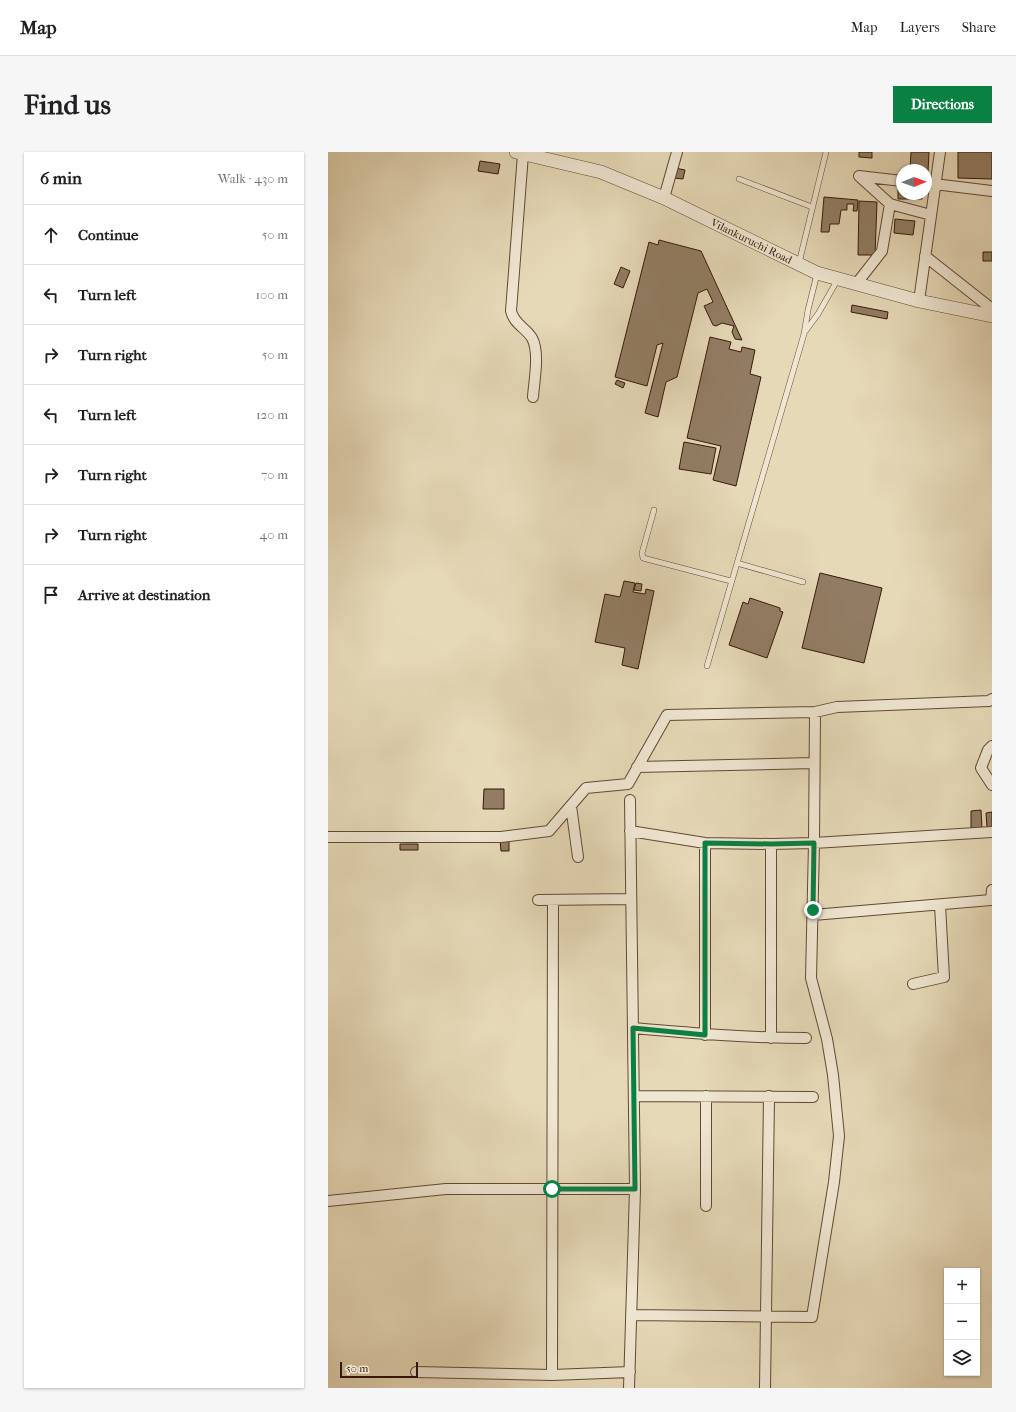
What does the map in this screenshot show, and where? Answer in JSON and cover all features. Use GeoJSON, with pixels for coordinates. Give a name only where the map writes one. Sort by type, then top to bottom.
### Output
{"type":"FeatureCollection","features":[{"type":"Feature","properties":{"kind":"street"},"geometry":{"type":"LineString","coordinates":[[664,198],[677,152]]}},
{"type":"Feature","properties":{"kind":"street"},"geometry":{"type":"LineString","coordinates":[[932,180],[940,152]]}},
{"type":"Feature","properties":{"kind":"street"},"geometry":{"type":"LineString","coordinates":[[527,154],[511,311],[512,318],[532,338],[535,346],[536,360],[533,397]]}},
{"type":"Feature","properties":{"kind":"street","name":"Vilankuruchi Road"},"geometry":{"type":"LineString","coordinates":[[527,154],[601,172],[664,198],[817,273],[919,301],[992,316]]}},
{"type":"Feature","properties":{"kind":"street"},"geometry":{"type":"LineString","coordinates":[[896,180],[859,176],[890,204],[931,215]]}},
{"type":"Feature","properties":{"kind":"street"},"geometry":{"type":"LineString","coordinates":[[932,184],[992,190]]}},
{"type":"Feature","properties":{"kind":"street"},"geometry":{"type":"LineString","coordinates":[[919,301],[931,215],[931,200]]}},
{"type":"Feature","properties":{"kind":"street"},"geometry":{"type":"LineString","coordinates":[[857,283],[882,251],[890,204]]}},
{"type":"Feature","properties":{"kind":"street"},"geometry":{"type":"LineString","coordinates":[[925,256],[992,309]]}},
{"type":"Feature","properties":{"kind":"street"},"geometry":{"type":"LineString","coordinates":[[328,837],[508,836],[549,831],[586,788],[628,784],[667,715],[814,712],[837,707],[989,701],[992,699]]}},
{"type":"Feature","properties":{"kind":"street"},"geometry":{"type":"LineString","coordinates":[[631,1315],[812,1317],[840,1136],[827,1039],[810,978],[813,915],[814,712]]}},
{"type":"Feature","properties":{"kind":"street"},"geometry":{"type":"LineString","coordinates":[[992,746],[988,750],[981,768],[992,785]]}},
{"type":"Feature","properties":{"kind":"street"},"geometry":{"type":"LineString","coordinates":[[637,767],[814,763]]}},
{"type":"Feature","properties":{"kind":"street"},"geometry":{"type":"LineString","coordinates":[[629,1388],[635,1189],[630,800]]}},
{"type":"Feature","properties":{"kind":"street"},"geometry":{"type":"LineString","coordinates":[[571,806],[578,857]]}},
{"type":"Feature","properties":{"kind":"street"},"geometry":{"type":"LineString","coordinates":[[630,831],[705,843],[771,844],[814,843],[992,832]]}},
{"type":"Feature","properties":{"kind":"street"},"geometry":{"type":"LineString","coordinates":[[705,843],[705,1035]]}},
{"type":"Feature","properties":{"kind":"street"},"geometry":{"type":"LineString","coordinates":[[771,844],[771,1038]]}},
{"type":"Feature","properties":{"kind":"street"},"geometry":{"type":"LineString","coordinates":[[813,915],[991,900],[992,890]]}},
{"type":"Feature","properties":{"kind":"street"},"geometry":{"type":"LineString","coordinates":[[538,900],[631,899]]}},
{"type":"Feature","properties":{"kind":"street"},"geometry":{"type":"LineString","coordinates":[[552,1375],[553,900]]}},
{"type":"Feature","properties":{"kind":"street"},"geometry":{"type":"LineString","coordinates":[[913,984],[944,977],[940,905]]}},
{"type":"Feature","properties":{"kind":"street"},"geometry":{"type":"LineString","coordinates":[[633,1028],[705,1035],[806,1038]]}},
{"type":"Feature","properties":{"kind":"street"},"geometry":{"type":"LineString","coordinates":[[634,1096],[813,1097]]}},
{"type":"Feature","properties":{"kind":"street"},"geometry":{"type":"LineString","coordinates":[[706,1096],[706,1206]]}},
{"type":"Feature","properties":{"kind":"street"},"geometry":{"type":"LineString","coordinates":[[765,1388],[768,1096]]}},
{"type":"Feature","properties":{"kind":"street"},"geometry":{"type":"LineString","coordinates":[[328,1201],[446,1189],[635,1189]]}},
{"type":"Feature","properties":{"kind":"street"},"geometry":{"type":"LineString","coordinates":[[416,1372],[552,1375],[630,1372]]}},
{"type":"Feature","properties":{"kind":"lane"},"geometry":{"type":"LineString","coordinates":[[799,264],[826,152]]}},
{"type":"Feature","properties":{"kind":"lane"},"geometry":{"type":"LineString","coordinates":[[739,179],[812,207]]}},
{"type":"Feature","properties":{"kind":"lane"},"geometry":{"type":"LineString","coordinates":[[707,666],[804,334],[817,273]]}},
{"type":"Feature","properties":{"kind":"lane"},"geometry":{"type":"LineString","coordinates":[[804,334],[818,314],[838,278]]}},
{"type":"Feature","properties":{"kind":"lane"},"geometry":{"type":"LineString","coordinates":[[654,510],[642,553],[643,558],[731,581]]}},
{"type":"Feature","properties":{"kind":"lane"},"geometry":{"type":"LineString","coordinates":[[737,563],[803,582]]}},
{"type":"Feature","properties":{"kind":"building"},"geometry":{"type":"Polygon","coordinates":[[[859,152],[872,152],[872,158],[859,157],[859,152]]]}},
{"type":"Feature","properties":{"kind":"building"},"geometry":{"type":"Polygon","coordinates":[[[911,152],[929,152],[928,164],[910,164],[911,152]]]}},
{"type":"Feature","properties":{"kind":"building"},"geometry":{"type":"Polygon","coordinates":[[[958,152],[992,152],[992,179],[958,178],[958,152]]]}},
{"type":"Feature","properties":{"kind":"building"},"geometry":{"type":"Polygon","coordinates":[[[480,161],[500,164],[498,174],[478,171],[480,161]]]}},
{"type":"Feature","properties":{"kind":"building"},"geometry":{"type":"Polygon","coordinates":[[[675,168],[685,170],[683,179],[674,178],[675,168]]]}},
{"type":"Feature","properties":{"kind":"building"},"geometry":{"type":"Polygon","coordinates":[[[824,197],[858,200],[857,211],[853,211],[854,204],[847,204],[847,210],[841,210],[839,224],[830,224],[829,232],[821,232],[824,197]]]}},
{"type":"Feature","properties":{"kind":"building"},"geometry":{"type":"Polygon","coordinates":[[[859,201],[877,202],[875,255],[858,255],[859,201]]]}},
{"type":"Feature","properties":{"kind":"building"},"geometry":{"type":"Polygon","coordinates":[[[895,219],[915,221],[913,235],[894,233],[895,219]]]}},
{"type":"Feature","properties":{"kind":"building"},"geometry":{"type":"Polygon","coordinates":[[[659,240],[701,251],[742,340],[735,339],[732,332],[734,326],[722,323],[716,326],[713,325],[704,306],[713,302],[707,289],[698,293],[677,377],[666,382],[658,417],[645,413],[663,343],[657,345],[647,386],[615,377],[649,242],[658,245],[659,240]]]}},
{"type":"Feature","properties":{"kind":"building"},"geometry":{"type":"Polygon","coordinates":[[[983,252],[992,252],[992,261],[983,261],[983,252]]]}},
{"type":"Feature","properties":{"kind":"building"},"geometry":{"type":"Polygon","coordinates":[[[621,267],[630,271],[623,288],[614,284],[621,267]]]}},
{"type":"Feature","properties":{"kind":"building"},"geometry":{"type":"Polygon","coordinates":[[[852,305],[888,312],[887,319],[851,312],[852,305]]]}},
{"type":"Feature","properties":{"kind":"building"},"geometry":{"type":"Polygon","coordinates":[[[710,337],[731,342],[729,349],[741,352],[742,347],[755,350],[750,374],[761,377],[736,486],[713,480],[721,446],[687,438],[710,337]]]}},
{"type":"Feature","properties":{"kind":"building"},"geometry":{"type":"Polygon","coordinates":[[[617,380],[625,383],[623,388],[615,384],[617,380]]]}},
{"type":"Feature","properties":{"kind":"building"},"geometry":{"type":"Polygon","coordinates":[[[684,442],[716,448],[711,474],[679,469],[684,442]]]}},
{"type":"Feature","properties":{"kind":"building"},"geometry":{"type":"Polygon","coordinates":[[[820,573],[882,588],[864,663],[802,648],[820,573]]]}},
{"type":"Feature","properties":{"kind":"building"},"geometry":{"type":"Polygon","coordinates":[[[624,581],[635,583],[633,592],[645,594],[646,589],[654,591],[638,669],[622,665],[625,648],[595,642],[605,594],[620,597],[624,581]]]}},
{"type":"Feature","properties":{"kind":"building"},"geometry":{"type":"Polygon","coordinates":[[[636,583],[642,584],[641,591],[634,590],[636,583]]]}},
{"type":"Feature","properties":{"kind":"building"},"geometry":{"type":"Polygon","coordinates":[[[750,598],[780,608],[780,611],[783,612],[767,658],[729,645],[743,602],[748,604],[750,598]]]}},
{"type":"Feature","properties":{"kind":"building"},"geometry":{"type":"Polygon","coordinates":[[[484,789],[504,789],[504,809],[483,809],[484,789]]]}},
{"type":"Feature","properties":{"kind":"building"},"geometry":{"type":"Polygon","coordinates":[[[981,810],[982,828],[971,828],[971,811],[981,810]]]}},
{"type":"Feature","properties":{"kind":"building"},"geometry":{"type":"Polygon","coordinates":[[[992,812],[992,828],[987,828],[986,813],[992,812]]]}},
{"type":"Feature","properties":{"kind":"building"},"geometry":{"type":"Polygon","coordinates":[[[509,839],[509,851],[501,851],[500,840],[509,839]]]}},
{"type":"Feature","properties":{"kind":"building"},"geometry":{"type":"Polygon","coordinates":[[[400,844],[418,844],[418,850],[400,850],[400,844]]]}},
{"type":"Feature","properties":{"kind":"route"},"geometry":{"type":"LineString","coordinates":[[552,1189],[635,1189],[633,1028],[705,1035],[705,843],[814,843],[813,910]]}}]}
